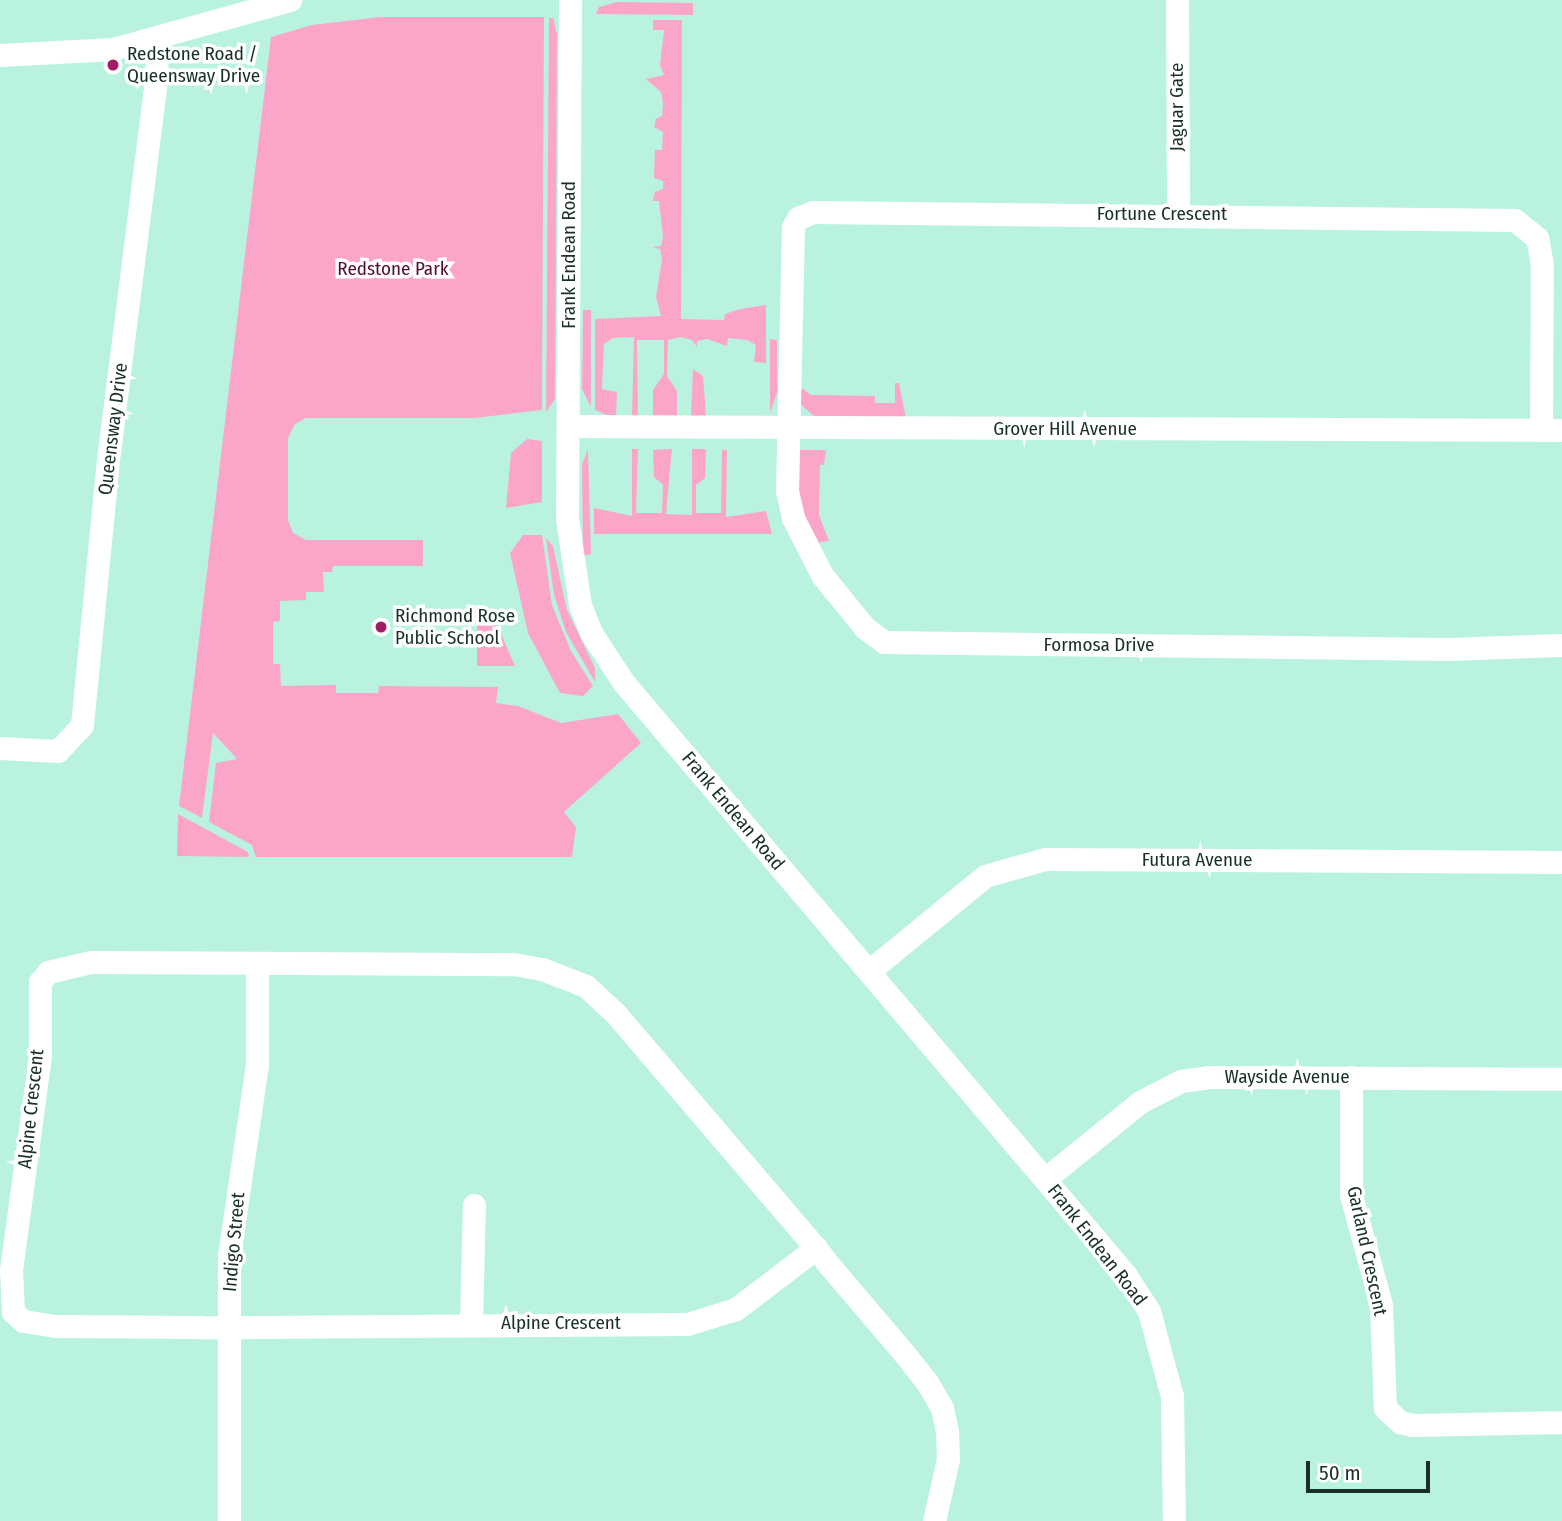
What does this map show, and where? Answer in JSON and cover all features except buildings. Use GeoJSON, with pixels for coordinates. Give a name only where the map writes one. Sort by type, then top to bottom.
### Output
{"type":"FeatureCollection","features":[{"type":"Feature","properties":{"kind":"street"},"geometry":{"type":"LineString","coordinates":[[0,55],[85,53],[155,41],[290,0]]}},
{"type":"Feature","properties":{"kind":"street","name":"Frank Endean Road"},"geometry":{"type":"LineString","coordinates":[[570,0],[569,548],[580,606],[592,634],[625,683],[1125,1274],[1160,1337],[1172,1396],[1174,1521]]}},
{"type":"Feature","properties":{"kind":"street","name":"Jaguar Gate"},"geometry":{"type":"LineString","coordinates":[[1177,0],[1178,214]]}},
{"type":"Feature","properties":{"kind":"street","name":"Queensway Drive"},"geometry":{"type":"LineString","coordinates":[[0,748],[58,751],[82,724],[109,452],[157,73],[155,41]]}},
{"type":"Feature","properties":{"kind":"street","name":"Fortune Crescent"},"geometry":{"type":"LineString","coordinates":[[787,427],[790,242],[798,218],[813,212],[1500,218],[1528,227],[1537,238],[1542,265],[1551,430]]}},
{"type":"Feature","properties":{"kind":"street","name":"Grover Hill Avenue"},"geometry":{"type":"LineString","coordinates":[[569,426],[1551,430]]}},
{"type":"Feature","properties":{"kind":"street","name":"Formosa Drive"},"geometry":{"type":"LineString","coordinates":[[787,427],[785,469],[793,518],[822,575],[865,628],[884,642],[911,646],[1447,649],[1562,645]]}},
{"type":"Feature","properties":{"kind":"street","name":"Futura Avenue"},"geometry":{"type":"LineString","coordinates":[[869,971],[985,876],[1045,859],[1562,862]]}},
{"type":"Feature","properties":{"kind":"street","name":"Alpine Crescent"},"geometry":{"type":"LineString","coordinates":[[816,1248],[736,1309],[687,1324],[35,1325],[13,1312],[11,1270],[40,1055],[40,982],[48,972],[91,962],[513,964],[542,969],[586,986],[616,1014],[816,1248],[905,1353],[942,1408],[948,1459],[934,1521]]}},
{"type":"Feature","properties":{"kind":"street","name":"Indigo Street"},"geometry":{"type":"LineString","coordinates":[[229,1521],[229,1256],[257,1063],[257,964]]}},
{"type":"Feature","properties":{"kind":"street","name":"Wayside Avenue"},"geometry":{"type":"LineString","coordinates":[[1045,1179],[1140,1102],[1181,1081],[1351,1077],[1562,1079]]}},
{"type":"Feature","properties":{"kind":"street","name":"Garland Crescent"},"geometry":{"type":"LineString","coordinates":[[1351,1077],[1351,1195],[1381,1305],[1385,1408],[1400,1422],[1412,1424],[1562,1422]]}},
{"type":"Feature","properties":{"kind":"street"},"geometry":{"type":"LineString","coordinates":[[471,1324],[474,1205]]}},
{"type":"Feature","properties":{"kind":"green space"},"geometry":{"type":"Polygon","coordinates":[[[617,2],[693,3],[693,15],[596,14],[599,7],[617,2]]]}},
{"type":"Feature","properties":{"kind":"green space","name":"Redstone Park"},"geometry":{"type":"Polygon","coordinates":[[[380,17],[544,17],[542,410],[475,418],[306,418],[295,424],[288,438],[288,520],[293,533],[306,540],[423,540],[423,566],[333,566],[332,572],[323,572],[324,592],[306,592],[306,600],[280,601],[280,621],[273,622],[273,664],[280,664],[281,686],[336,685],[336,693],[378,693],[379,686],[498,687],[496,703],[518,706],[561,723],[618,714],[641,743],[564,812],[576,827],[572,857],[256,857],[252,845],[209,822],[216,763],[237,759],[213,733],[202,818],[179,806],[271,37],[312,25],[380,17]]]}},
{"type":"Feature","properties":{"kind":"green space"},"geometry":{"type":"Polygon","coordinates":[[[549,18],[553,18],[557,34],[555,399],[546,412],[549,18]]]}},
{"type":"Feature","properties":{"kind":"green space"},"geometry":{"type":"Polygon","coordinates":[[[653,20],[682,20],[681,319],[724,320],[725,314],[766,305],[766,363],[754,362],[756,345],[747,340],[728,338],[727,346],[707,339],[697,341],[697,347],[692,340],[681,337],[668,340],[667,376],[677,391],[677,416],[653,416],[653,390],[664,374],[664,340],[637,340],[638,416],[632,416],[634,337],[613,338],[604,344],[602,389],[617,392],[616,416],[595,410],[595,319],[661,316],[656,297],[662,259],[660,249],[652,247],[661,246],[663,237],[659,201],[653,201],[655,192],[663,189],[663,181],[654,178],[655,150],[662,150],[663,132],[654,127],[656,119],[662,116],[663,104],[661,92],[646,79],[664,75],[660,65],[664,30],[653,30],[653,20]]]}},
{"type":"Feature","properties":{"kind":"green space"},"geometry":{"type":"Polygon","coordinates":[[[583,310],[591,310],[591,407],[582,389],[583,310]]]}},
{"type":"Feature","properties":{"kind":"green space"},"geometry":{"type":"Polygon","coordinates":[[[770,339],[777,340],[777,393],[770,413],[770,339]]]}},
{"type":"Feature","properties":{"kind":"green space"},"geometry":{"type":"Polygon","coordinates":[[[693,369],[703,376],[706,416],[691,416],[693,369]]]}},
{"type":"Feature","properties":{"kind":"green space"},"geometry":{"type":"Polygon","coordinates":[[[895,383],[899,383],[906,418],[814,416],[799,403],[802,388],[811,395],[875,396],[875,403],[895,403],[895,383]]]}},
{"type":"Feature","properties":{"kind":"green space"},"geometry":{"type":"Polygon","coordinates":[[[527,439],[542,441],[542,502],[506,508],[511,453],[527,439]]]}},
{"type":"Feature","properties":{"kind":"green space"},"geometry":{"type":"Polygon","coordinates":[[[588,449],[591,554],[583,556],[582,465],[588,449]]]}},
{"type":"Feature","properties":{"kind":"green space"},"geometry":{"type":"Polygon","coordinates":[[[632,449],[638,449],[636,513],[662,513],[663,485],[654,477],[653,450],[672,449],[666,514],[692,515],[692,449],[706,449],[705,478],[696,485],[696,513],[721,513],[722,450],[727,450],[726,517],[766,511],[772,534],[594,534],[594,508],[632,516],[632,449]]]}},
{"type":"Feature","properties":{"kind":"green space"},"geometry":{"type":"Polygon","coordinates":[[[800,450],[826,450],[824,465],[820,465],[819,515],[829,541],[814,543],[806,522],[799,492],[800,450]]]}},
{"type":"Feature","properties":{"kind":"green space"},"geometry":{"type":"Polygon","coordinates":[[[523,535],[542,535],[552,605],[571,651],[593,686],[583,696],[560,693],[528,633],[510,553],[523,535]]]}},
{"type":"Feature","properties":{"kind":"green space"},"geometry":{"type":"Polygon","coordinates":[[[546,538],[553,546],[567,610],[595,668],[595,682],[566,632],[554,595],[546,538]]]}},
{"type":"Feature","properties":{"kind":"green space"},"geometry":{"type":"Polygon","coordinates":[[[477,621],[490,621],[499,629],[515,666],[477,666],[477,621]]]}},
{"type":"Feature","properties":{"kind":"green space"},"geometry":{"type":"Polygon","coordinates":[[[178,814],[248,852],[249,857],[177,856],[178,814]]]}},
{"type":"Feature","properties":{"kind":"place","name":"Redstone Road / Queensway Drive"},"geometry":{"type":"Point","coordinates":[113,65]}},
{"type":"Feature","properties":{"kind":"place","name":"Richmond Rose Public School"},"geometry":{"type":"Point","coordinates":[381,627]}}]}
